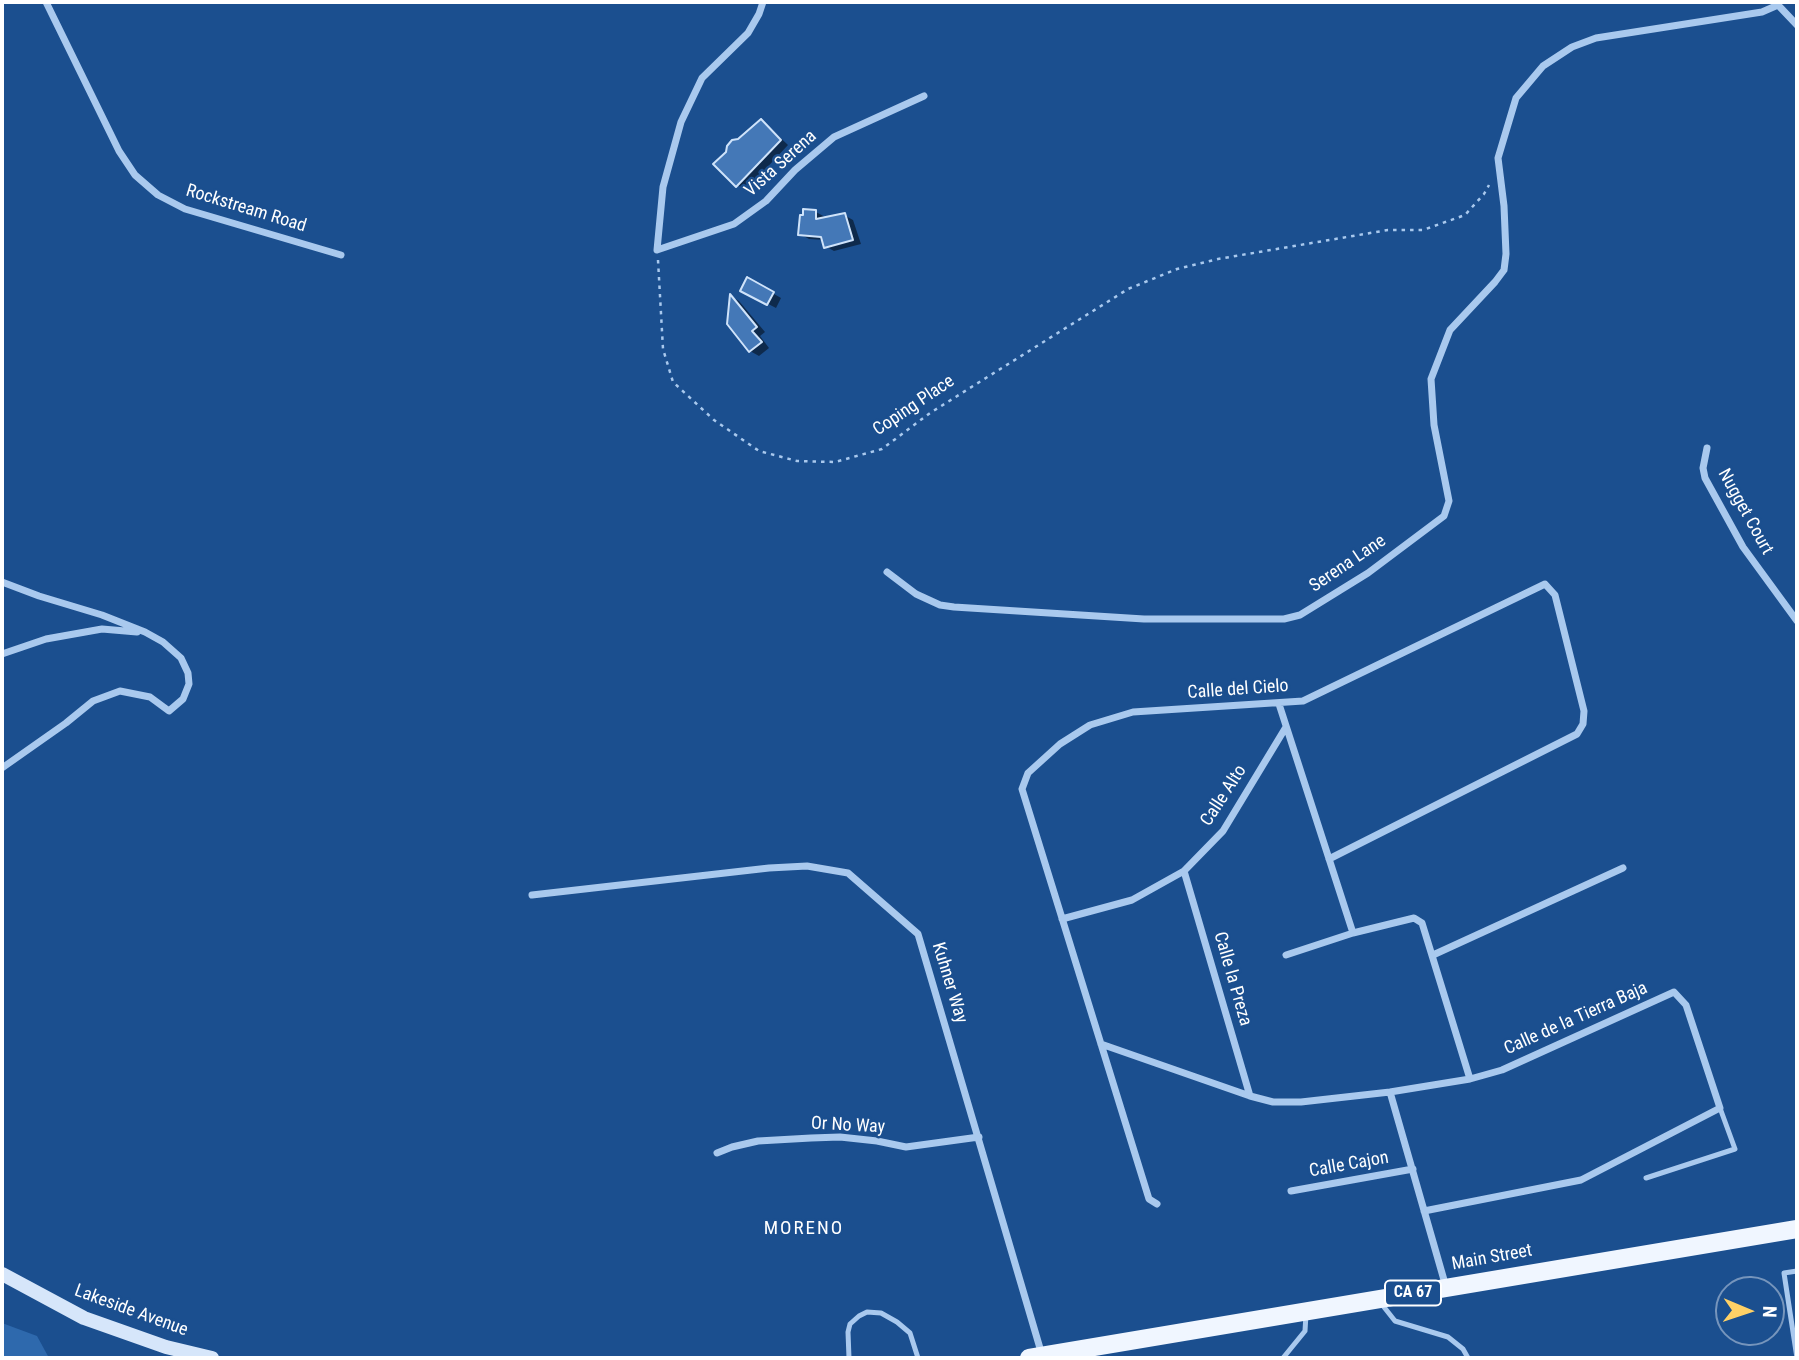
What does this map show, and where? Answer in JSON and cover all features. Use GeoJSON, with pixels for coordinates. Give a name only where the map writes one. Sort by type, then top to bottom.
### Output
{"type":"FeatureCollection","features":[{"type":"Feature","properties":{"kind":"main road","name":"Main Street"},"geometry":{"type":"LineString","coordinates":[[1036,1357],[1797,1229]]}},
{"type":"Feature","properties":{"kind":"street","name":"Rockstream Road"},"geometry":{"type":"LineString","coordinates":[[46,2],[118,151],[135,175],[158,195],[185,209],[341,255]]}},
{"type":"Feature","properties":{"kind":"street"},"geometry":{"type":"LineString","coordinates":[[657,250],[663,187],[681,122],[702,78],[748,33],[763,2]]}},
{"type":"Feature","properties":{"kind":"street"},"geometry":{"type":"LineString","coordinates":[[1498,158],[1516,98],[1543,66],[1572,47],[1596,38],[1762,12],[1779,3],[1797,25]]}},
{"type":"Feature","properties":{"kind":"street","name":"Vista Serena"},"geometry":{"type":"LineString","coordinates":[[657,250],[734,224],[766,201],[795,170],[834,137],[924,96]]}},
{"type":"Feature","properties":{"kind":"street","name":"Serena Lane"},"geometry":{"type":"LineString","coordinates":[[887,572],[916,594],[940,605],[1144,619],[1284,619],[1300,615],[1368,573],[1444,516],[1450,501],[1434,425],[1432,379],[1450,330],[1504,270],[1504,206],[1498,158]]}},
{"type":"Feature","properties":{"kind":"street","name":"Nugget Court"},"geometry":{"type":"LineString","coordinates":[[1707,448],[1703,468],[1705,478],[1743,547],[1797,621]]}},
{"type":"Feature","properties":{"kind":"street"},"geometry":{"type":"LineString","coordinates":[[2,582],[145,632],[163,642],[181,658],[190,684],[183,699],[169,711],[150,697],[120,691],[93,701],[2,768]]}},
{"type":"Feature","properties":{"kind":"street","name":"Calle del Cielo"},"geometry":{"type":"LineString","coordinates":[[1157,1204],[1149,1199],[1022,789],[1028,773],[1060,744],[1090,725],[1133,712],[1303,701],[1545,584],[1555,594],[1584,711],[1583,724],[1577,734],[1329,859]]}},
{"type":"Feature","properties":{"kind":"street"},"geometry":{"type":"LineString","coordinates":[[2,654],[46,639],[102,629],[145,632]]}},
{"type":"Feature","properties":{"kind":"street"},"geometry":{"type":"LineString","coordinates":[[1279,704],[1353,933]]}},
{"type":"Feature","properties":{"kind":"street","name":"Calle Alto"},"geometry":{"type":"LineString","coordinates":[[1062,919],[1132,900],[1184,870],[1223,831],[1286,727]]}},
{"type":"Feature","properties":{"kind":"street","name":"Kuhner Way"},"geometry":{"type":"LineString","coordinates":[[532,895],[807,866],[848,873],[918,934],[979,1137],[1036,1357]]}},
{"type":"Feature","properties":{"kind":"street"},"geometry":{"type":"LineString","coordinates":[[1433,955],[1623,868]]}},
{"type":"Feature","properties":{"kind":"street","name":"Calle la Preza"},"geometry":{"type":"LineString","coordinates":[[1184,870],[1250,1096]]}},
{"type":"Feature","properties":{"kind":"street"},"geometry":{"type":"LineString","coordinates":[[1286,955],[1353,933],[1414,918],[1422,923],[1470,1079]]}},
{"type":"Feature","properties":{"kind":"street","name":"Calle de la Tierra Baja"},"geometry":{"type":"LineString","coordinates":[[1101,1044],[1250,1096],[1273,1101],[1300,1102],[1390,1092],[1470,1079],[1502,1070],[1674,992],[1686,1005],[1720,1108]]}},
{"type":"Feature","properties":{"kind":"street"},"geometry":{"type":"LineString","coordinates":[[1390,1092],[1446,1288]]}},
{"type":"Feature","properties":{"kind":"street"},"geometry":{"type":"LineString","coordinates":[[1424,1211],[1581,1180],[1720,1108]]}},
{"type":"Feature","properties":{"kind":"street","name":"Or No Way"},"geometry":{"type":"LineString","coordinates":[[717,1153],[758,1141],[840,1138],[906,1147],[979,1137]]}},
{"type":"Feature","properties":{"kind":"street","name":"Calle Cajon"},"geometry":{"type":"LineString","coordinates":[[1291,1191],[1413,1169]]}},
{"type":"Feature","properties":{"kind":"street","name":"Lakeside Avenue"},"geometry":{"type":"LineString","coordinates":[[2,1274],[84,1318],[166,1347],[212,1358]]}},
{"type":"Feature","properties":{"kind":"lane"},"geometry":{"type":"LineString","coordinates":[[1646,1178],[1735,1149],[1720,1108]]}},
{"type":"Feature","properties":{"kind":"lane"},"geometry":{"type":"LineString","coordinates":[[1797,1271],[1784,1273],[1797,1358]]}},
{"type":"Feature","properties":{"kind":"lane"},"geometry":{"type":"LineString","coordinates":[[1378,1299],[1395,1321],[1448,1337],[1464,1349],[1468,1358]]}},
{"type":"Feature","properties":{"kind":"lane"},"geometry":{"type":"LineString","coordinates":[[1283,1358],[1305,1331],[1306,1311]]}},
{"type":"Feature","properties":{"kind":"lane"},"geometry":{"type":"LineString","coordinates":[[849,1358],[850,1324],[867,1312],[881,1313],[910,1332],[918,1358]]}},
{"type":"Feature","properties":{"kind":"path","name":"Coping Place"},"geometry":{"type":"LineString","coordinates":[[657,250],[663,349],[673,382],[714,420],[759,451],[797,461],[835,462],[882,449],[930,412],[1128,289],[1177,269],[1218,259],[1388,230],[1423,230],[1465,215],[1484,194],[1498,158]]}},
{"type":"Feature","properties":{"kind":"shaded area"},"geometry":{"type":"Polygon","coordinates":[[[2,1323],[37,1336],[49,1358],[2,1358],[2,1323]]]}},
{"type":"Feature","properties":{"kind":"building"},"geometry":{"type":"Polygon","coordinates":[[[761,119],[781,140],[736,187],[713,164],[726,152],[732,140],[738,139],[761,119]]]}},
{"type":"Feature","properties":{"kind":"building"},"geometry":{"type":"Polygon","coordinates":[[[803,209],[816,210],[816,219],[845,213],[853,240],[824,248],[821,237],[798,235],[803,209]]]}},
{"type":"Feature","properties":{"kind":"building"},"geometry":{"type":"Polygon","coordinates":[[[747,277],[774,292],[767,305],[740,291],[747,277]]]}},
{"type":"Feature","properties":{"kind":"building"},"geometry":{"type":"Polygon","coordinates":[[[730,294],[757,327],[752,331],[762,342],[749,352],[727,324],[730,294]]]}},
{"type":"Feature","properties":{"kind":"district","name":"MORENO"},"geometry":{"type":"Point","coordinates":[804,1229]}}]}
